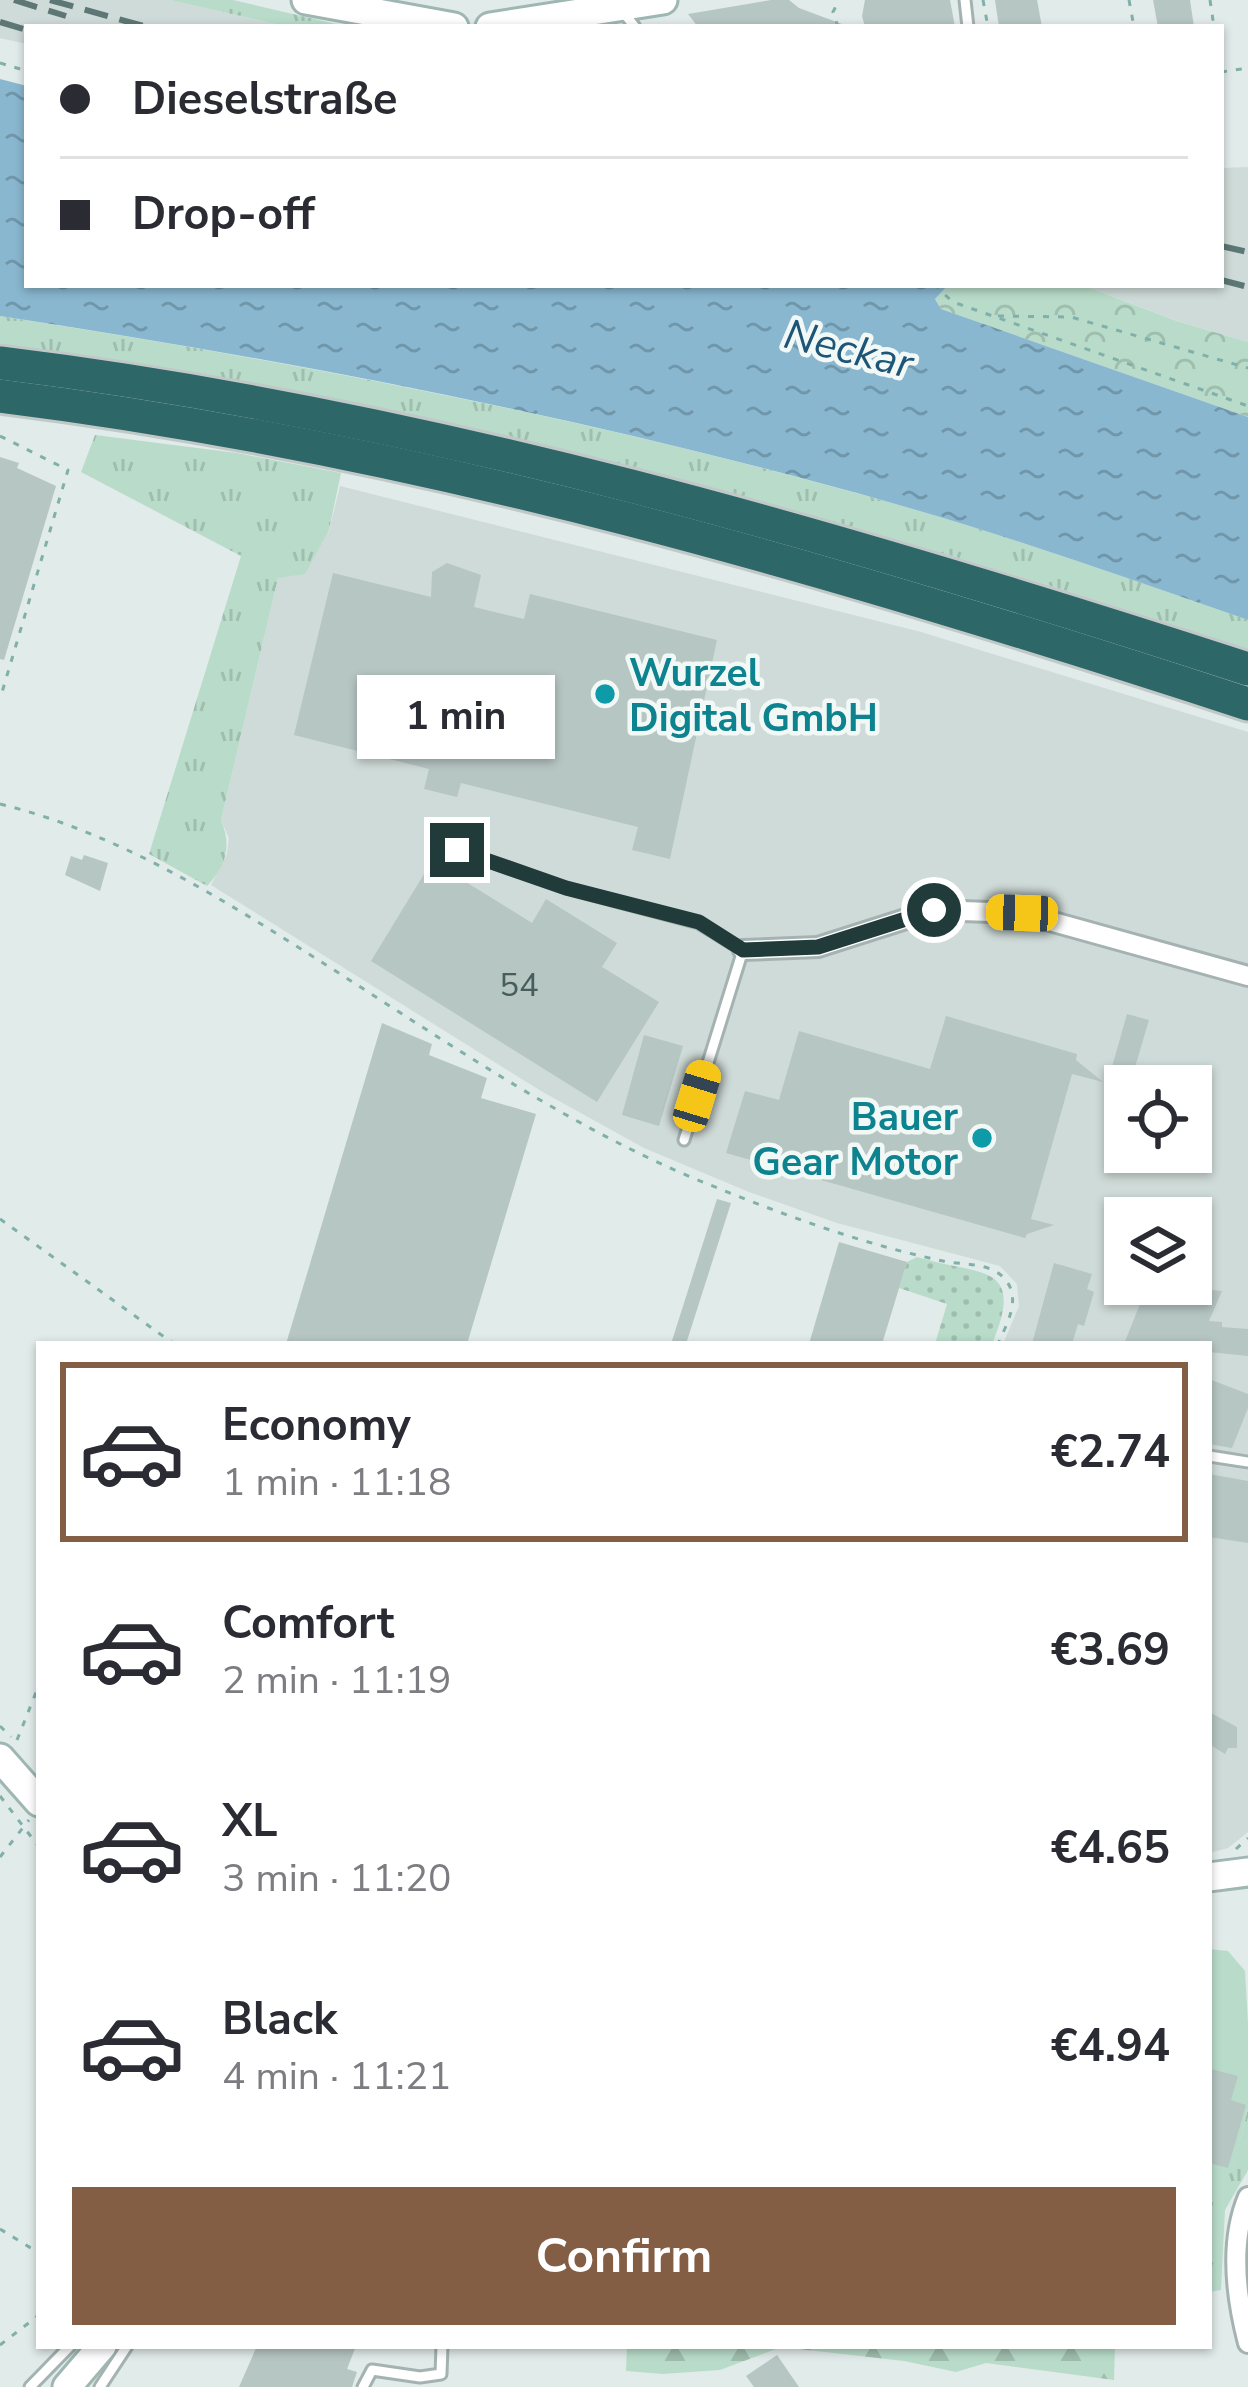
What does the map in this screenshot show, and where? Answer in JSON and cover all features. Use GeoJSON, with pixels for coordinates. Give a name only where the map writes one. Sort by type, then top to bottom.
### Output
{"type":"FeatureCollection","features":[{"type":"Feature","properties":{"kind":"highway"},"geometry":{"type":"LineString","coordinates":[[0,363],[240,401],[603,480],[918,564],[1248,669]]}},
{"type":"Feature","properties":{"kind":"highway"},"geometry":{"type":"LineString","coordinates":[[0,396],[244,435],[686,533],[911,596],[1248,704]]}},
{"type":"Feature","properties":{"kind":"main road"},"geometry":{"type":"LineString","coordinates":[[306,0],[438,24]]}},
{"type":"Feature","properties":{"kind":"main road"},"geometry":{"type":"LineString","coordinates":[[531,24],[627,17],[663,0]]}},
{"type":"Feature","properties":{"kind":"main road"},"geometry":{"type":"LineString","coordinates":[[8,1750],[34,1813]]}},
{"type":"Feature","properties":{"kind":"main road"},"geometry":{"type":"LineString","coordinates":[[1212,1877],[1248,1872]]}},
{"type":"Feature","properties":{"kind":"main road"},"geometry":{"type":"LineString","coordinates":[[67,2387],[99,2349]]}},
{"type":"Feature","properties":{"kind":"street"},"geometry":{"type":"LineString","coordinates":[[743,950],[818,947],[934,910],[1022,913],[1248,976]]}},
{"type":"Feature","properties":{"kind":"street"},"geometry":{"type":"LineString","coordinates":[[1248,2197],[1239,2228],[1238,2261],[1239,2300],[1248,2343]]}},
{"type":"Feature","properties":{"kind":"lane"},"geometry":{"type":"LineString","coordinates":[[457,850],[566,888],[699,922],[743,950],[684,1140]]}},
{"type":"Feature","properties":{"kind":"lane"},"geometry":{"type":"LineString","coordinates":[[1212,1456],[1248,1462]]}},
{"type":"Feature","properties":{"kind":"lane"},"geometry":{"type":"LineString","coordinates":[[30,2387],[67,2349]]}},
{"type":"Feature","properties":{"kind":"lane"},"geometry":{"type":"LineString","coordinates":[[100,2387],[125,2349]]}},
{"type":"Feature","properties":{"kind":"lane"},"geometry":{"type":"LineString","coordinates":[[363,2387],[373,2370],[420,2377],[441,2374],[442,2349]]}},
{"type":"Feature","properties":{"kind":"path"},"geometry":{"type":"LineString","coordinates":[[937,288],[990,316],[1248,406]]}},
{"type":"Feature","properties":{"kind":"path"},"geometry":{"type":"LineString","coordinates":[[990,316],[1071,317],[1248,368]]}},
{"type":"Feature","properties":{"kind":"path"},"geometry":{"type":"LineString","coordinates":[[0,436],[68,470],[0,699]]}},
{"type":"Feature","properties":{"kind":"path"},"geometry":{"type":"LineString","coordinates":[[0,804],[122,847],[198,885],[543,1100],[642,1155],[789,1215],[916,1254],[994,1270],[1013,1298],[999,1341]]}},
{"type":"Feature","properties":{"kind":"path"},"geometry":{"type":"LineString","coordinates":[[0,1220],[170,1341]]}},
{"type":"Feature","properties":{"kind":"path"},"geometry":{"type":"LineString","coordinates":[[8,1750],[36,1691]]}},
{"type":"Feature","properties":{"kind":"path"},"geometry":{"type":"LineString","coordinates":[[0,1796],[34,1813],[0,1857]]}},
{"type":"Feature","properties":{"kind":"path"},"geometry":{"type":"LineString","coordinates":[[0,2229],[36,2251]]}},
{"type":"Feature","properties":{"kind":"path"},"geometry":{"type":"LineString","coordinates":[[0,2345],[36,2316]]}},
{"type":"Feature","properties":{"kind":"shaded area"},"geometry":{"type":"Polygon","coordinates":[[[0,0],[170,0],[276,24],[24,24],[24,43],[0,38],[0,0]]]}},
{"type":"Feature","properties":{"kind":"shaded area"},"geometry":{"type":"Polygon","coordinates":[[[1248,167],[1248,342],[1090,288],[1224,288],[1224,168],[1248,167]]]}},
{"type":"Feature","properties":{"kind":"shaded area"},"geometry":{"type":"Polygon","coordinates":[[[340,486],[921,632],[1248,732],[1248,1454],[1212,1450],[1212,1341],[1004,1341],[1019,1306],[1017,1284],[1000,1266],[837,1223],[749,1192],[644,1148],[541,1091],[211,885],[227,854],[229,838],[221,820],[278,578],[329,531],[340,486]]]}},
{"type":"Feature","properties":{"kind":"shaded area"},"geometry":{"type":"Polygon","coordinates":[[[1212,1464],[1248,1470],[1248,1832],[1228,1848],[1212,1852],[1212,1464]]]}},
{"type":"Feature","properties":{"kind":"green space"},"geometry":{"type":"Polygon","coordinates":[[[170,0],[233,0],[336,24],[276,24],[170,0]]]}},
{"type":"Feature","properties":{"kind":"green space"},"geometry":{"type":"Polygon","coordinates":[[[945,288],[1090,288],[1248,342],[1248,417],[941,309],[935,299],[945,288]]]}},
{"type":"Feature","properties":{"kind":"green space"},"geometry":{"type":"Polygon","coordinates":[[[0,316],[449,396],[782,473],[982,530],[1248,620],[1248,649],[941,553],[631,468],[317,397],[0,344],[0,316]]]}},
{"type":"Feature","properties":{"kind":"green space"},"geometry":{"type":"Polygon","coordinates":[[[95,435],[237,453],[341,473],[329,530],[305,574],[278,578],[221,820],[225,855],[207,886],[149,854],[241,556],[81,472],[95,435]]]}},
{"type":"Feature","properties":{"kind":"green space"},"geometry":{"type":"Polygon","coordinates":[[[917,1257],[977,1271],[1000,1285],[1004,1298],[993,1341],[936,1341],[947,1304],[899,1288],[907,1262],[917,1257]]]}},
{"type":"Feature","properties":{"kind":"green space"},"geometry":{"type":"Polygon","coordinates":[[[1212,1949],[1228,1951],[1245,1971],[1248,2109],[1231,2174],[1212,2169],[1212,1949]]]}},
{"type":"Feature","properties":{"kind":"green space"},"geometry":{"type":"Polygon","coordinates":[[[1248,2109],[1248,2170],[1225,2210],[1221,2290],[1212,2292],[1212,2169],[1231,2173],[1248,2109]]]}},
{"type":"Feature","properties":{"kind":"green space"},"geometry":{"type":"Polygon","coordinates":[[[627,2349],[776,2349],[720,2370],[626,2371],[627,2349]]]}},
{"type":"Feature","properties":{"kind":"green space"},"geometry":{"type":"Polygon","coordinates":[[[799,2349],[1115,2349],[1114,2380],[986,2363],[956,2372],[799,2349]]]}},
{"type":"Feature","properties":{"kind":"water","name":"Neckar"},"geometry":{"type":"Polygon","coordinates":[[[0,79],[24,85],[24,288],[945,288],[935,299],[941,309],[1248,417],[1248,620],[937,516],[671,445],[337,373],[0,316],[0,79]]]}},
{"type":"Feature","properties":{"kind":"building"},"geometry":{"type":"Polygon","coordinates":[[[789,0],[842,24],[696,24],[688,14],[789,0]]]}},
{"type":"Feature","properties":{"kind":"building"},"geometry":{"type":"Polygon","coordinates":[[[865,0],[950,0],[954,24],[864,24],[865,0]]]}},
{"type":"Feature","properties":{"kind":"building"},"geometry":{"type":"Polygon","coordinates":[[[995,0],[1037,0],[1041,24],[999,24],[995,0]]]}},
{"type":"Feature","properties":{"kind":"building"},"geometry":{"type":"Polygon","coordinates":[[[1153,0],[1190,0],[1194,24],[1157,24],[1153,0]]]}},
{"type":"Feature","properties":{"kind":"building"},"geometry":{"type":"Polygon","coordinates":[[[0,457],[56,486],[4,660],[0,659],[0,457]]]}},
{"type":"Feature","properties":{"kind":"building"},"geometry":{"type":"Polygon","coordinates":[[[447,563],[481,575],[474,607],[524,619],[530,594],[717,640],[670,859],[632,850],[638,827],[461,783],[457,797],[424,789],[429,769],[294,735],[333,573],[431,597],[432,572],[447,563]]]}},
{"type":"Feature","properties":{"kind":"building"},"geometry":{"type":"Polygon","coordinates":[[[84,855],[108,863],[100,891],[65,875],[71,856],[82,860],[84,855]]]}},
{"type":"Feature","properties":{"kind":"building"},"geometry":{"type":"Polygon","coordinates":[[[432,861],[532,923],[546,899],[617,943],[602,967],[659,1002],[597,1102],[371,961],[432,861]]]}},
{"type":"Feature","properties":{"kind":"building"},"geometry":{"type":"Polygon","coordinates":[[[1127,1014],[1149,1020],[1136,1065],[1113,1065],[1127,1014]]]}},
{"type":"Feature","properties":{"kind":"building"},"geometry":{"type":"Polygon","coordinates":[[[946,1016],[1077,1054],[1076,1060],[1103,1082],[1072,1074],[1031,1219],[1054,1225],[1025,1238],[726,1153],[745,1091],[779,1100],[799,1031],[930,1069],[946,1016]]]}},
{"type":"Feature","properties":{"kind":"building"},"geometry":{"type":"Polygon","coordinates":[[[382,1023],[432,1044],[429,1055],[487,1078],[481,1098],[536,1114],[468,1341],[287,1341],[382,1023]]]}},
{"type":"Feature","properties":{"kind":"building"},"geometry":{"type":"Polygon","coordinates":[[[644,1035],[683,1046],[659,1126],[622,1115],[644,1035]]]}},
{"type":"Feature","properties":{"kind":"building"},"geometry":{"type":"Polygon","coordinates":[[[717,1199],[731,1203],[687,1341],[672,1341],[717,1199]]]}},
{"type":"Feature","properties":{"kind":"building"},"geometry":{"type":"Polygon","coordinates":[[[839,1242],[907,1262],[883,1341],[810,1341],[839,1242]]]}},
{"type":"Feature","properties":{"kind":"building"},"geometry":{"type":"Polygon","coordinates":[[[1054,1263],[1092,1274],[1087,1289],[1094,1292],[1084,1326],[1078,1324],[1073,1341],[1033,1341],[1054,1263]]]}},
{"type":"Feature","properties":{"kind":"building"},"geometry":{"type":"Polygon","coordinates":[[[1212,1290],[1222,1291],[1209,1321],[1248,1329],[1248,1356],[1212,1352],[1212,1341],[1125,1341],[1140,1305],[1212,1305],[1212,1290]]]}},
{"type":"Feature","properties":{"kind":"building"},"geometry":{"type":"Polygon","coordinates":[[[1212,1380],[1248,1394],[1248,1408],[1232,1448],[1212,1445],[1212,1380]]]}},
{"type":"Feature","properties":{"kind":"building"},"geometry":{"type":"Polygon","coordinates":[[[1212,1475],[1248,1481],[1248,1543],[1212,1537],[1212,1475]]]}},
{"type":"Feature","properties":{"kind":"building"},"geometry":{"type":"Polygon","coordinates":[[[1212,1714],[1237,1727],[1237,1748],[1228,1748],[1225,1754],[1212,1746],[1212,1714]]]}},
{"type":"Feature","properties":{"kind":"building"},"geometry":{"type":"Polygon","coordinates":[[[1212,2069],[1238,2076],[1231,2100],[1246,2105],[1228,2168],[1212,2164],[1212,2069]]]}},
{"type":"Feature","properties":{"kind":"building"},"geometry":{"type":"Polygon","coordinates":[[[256,2349],[355,2349],[347,2369],[357,2372],[352,2387],[239,2387],[256,2349]]]}},
{"type":"Feature","properties":{"kind":"building"},"geometry":{"type":"Polygon","coordinates":[[[777,2355],[799,2387],[754,2387],[746,2376],[777,2355]]]}},
{"type":"Feature","properties":{"kind":"railway"},"geometry":{"type":"LineString","coordinates":[[14,0],[66,16]]}},
{"type":"Feature","properties":{"kind":"railway"},"geometry":{"type":"LineString","coordinates":[[50,0],[136,24]]}},
{"type":"Feature","properties":{"kind":"railway"},"geometry":{"type":"LineString","coordinates":[[0,22],[24,29]]}},
{"type":"Feature","properties":{"kind":"railway"},"geometry":{"type":"LineString","coordinates":[[1224,247],[1248,252]]}},
{"type":"Feature","properties":{"kind":"railway"},"geometry":{"type":"LineString","coordinates":[[1224,281],[1248,287]]}},
{"type":"Feature","properties":{"kind":"place","name":"Wurzel Digital GmbH"},"geometry":{"type":"Point","coordinates":[605,694]}},
{"type":"Feature","properties":{"kind":"place","name":"Bauer Gear Motor"},"geometry":{"type":"Point","coordinates":[982,1138]}},
{"type":"Feature","properties":{"kind":"route"},"geometry":{"type":"LineString","coordinates":[[457,850],[566,888],[699,922],[743,950],[830,945],[934,910]]}}]}
